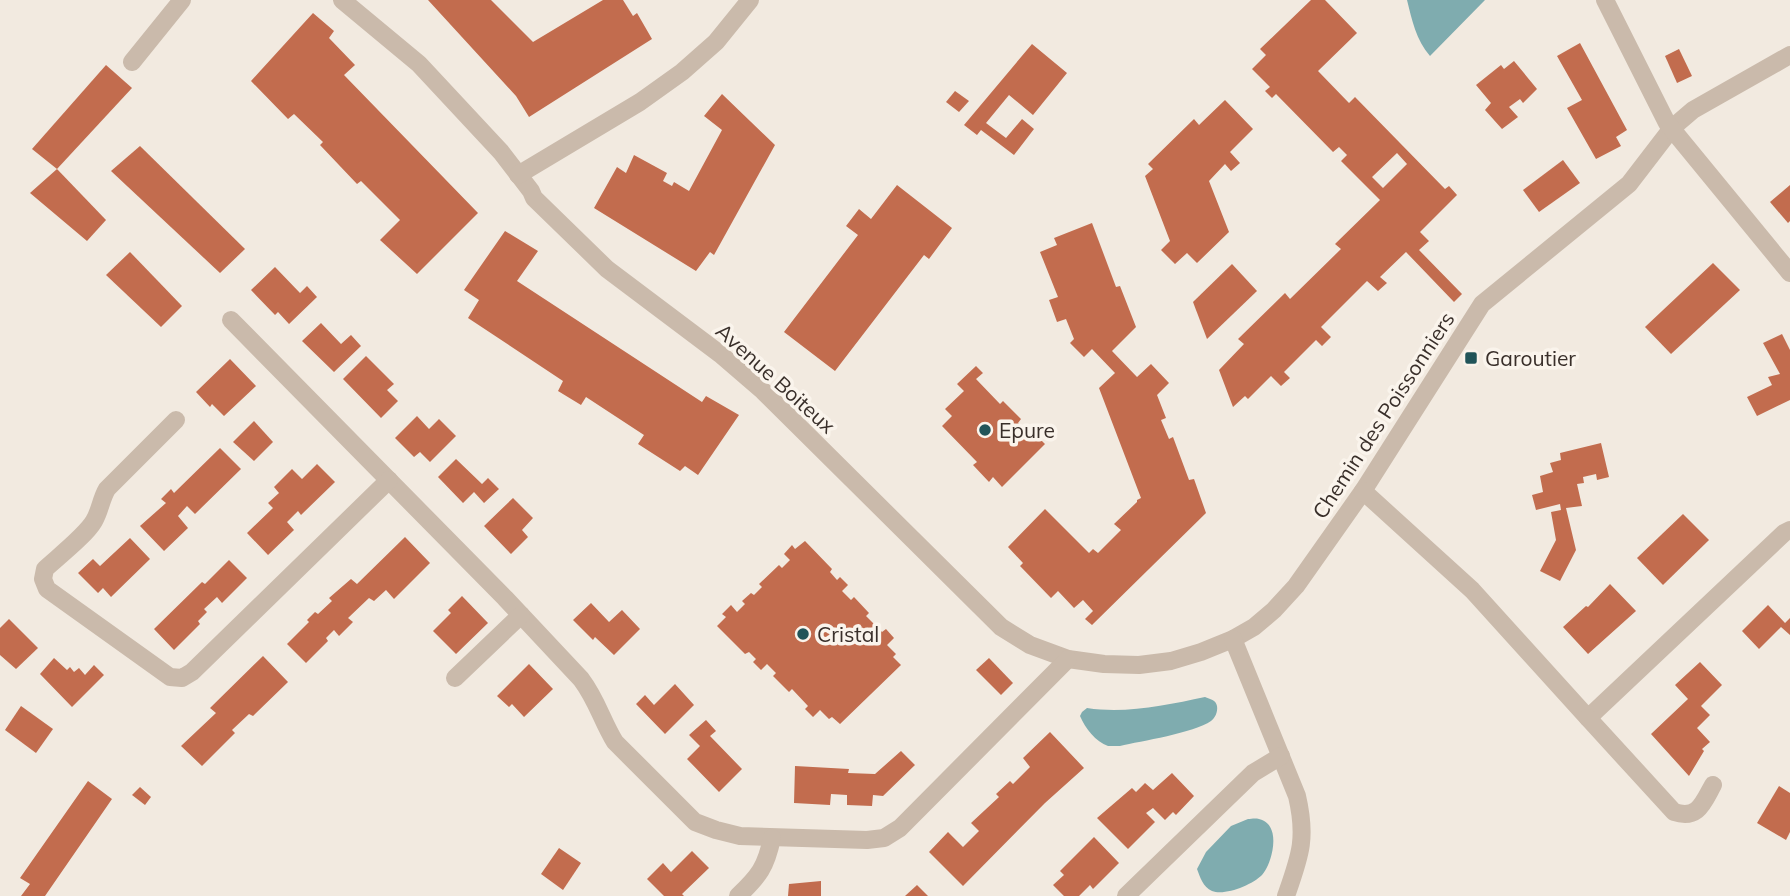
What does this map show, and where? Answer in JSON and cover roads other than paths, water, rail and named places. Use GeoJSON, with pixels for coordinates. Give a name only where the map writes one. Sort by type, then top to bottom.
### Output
{"type":"FeatureCollection","features":[{"type":"Feature","properties":{"kind":"street"},"geometry":{"type":"LineString","coordinates":[[132,62],[182,0]]}},
{"type":"Feature","properties":{"kind":"street","name":"Avenue Boiteux"},"geometry":{"type":"LineString","coordinates":[[342,0],[419,64],[501,152],[534,198],[607,269],[763,391],[1001,627],[1030,645],[1068,659],[1104,664],[1171,661],[1233,639]]}},
{"type":"Feature","properties":{"kind":"street"},"geometry":{"type":"LineString","coordinates":[[518,175],[640,102],[682,72],[716,41],[750,0]]}},
{"type":"Feature","properties":{"kind":"street"},"geometry":{"type":"LineString","coordinates":[[1605,0],[1667,123],[1790,273]]}},
{"type":"Feature","properties":{"kind":"street","name":"Chemin des Poissonniers"},"geometry":{"type":"LineString","coordinates":[[1233,639],[1254,627],[1286,599],[1296,586],[1363,491],[1482,304],[1629,184],[1672,128],[1693,110],[1790,55]]}},
{"type":"Feature","properties":{"kind":"street"},"geometry":{"type":"LineString","coordinates":[[231,320],[581,679],[592,694],[615,742],[695,822],[740,836],[867,840],[884,838],[900,828],[1068,659]]}},
{"type":"Feature","properties":{"kind":"street"},"geometry":{"type":"LineString","coordinates":[[176,420],[107,489],[92,525],[45,569],[43,579],[47,589],[170,677],[181,678],[192,672],[389,480]]}},
{"type":"Feature","properties":{"kind":"street"},"geometry":{"type":"LineString","coordinates":[[1363,491],[1472,590],[1674,812],[1684,815],[1700,808],[1713,785]]}},
{"type":"Feature","properties":{"kind":"street"},"geometry":{"type":"LineString","coordinates":[[1588,718],[1790,530]]}},
{"type":"Feature","properties":{"kind":"street"},"geometry":{"type":"LineString","coordinates":[[455,678],[521,615]]}},
{"type":"Feature","properties":{"kind":"street"},"geometry":{"type":"LineString","coordinates":[[1233,639],[1282,756],[1301,814],[1300,855],[1286,896]]}},
{"type":"Feature","properties":{"kind":"street"},"geometry":{"type":"LineString","coordinates":[[1126,896],[1253,773],[1282,756]]}},
{"type":"Feature","properties":{"kind":"street"},"geometry":{"type":"LineString","coordinates":[[738,896],[765,866],[772,838]]}},
{"type":"Feature","properties":{"kind":"water"},"geometry":{"type":"Polygon","coordinates":[[[1407,0],[1485,0],[1430,56],[1418,37],[1407,0]]]}},
{"type":"Feature","properties":{"kind":"water"},"geometry":{"type":"Polygon","coordinates":[[[1205,697],[1214,701],[1217,706],[1216,715],[1211,721],[1180,733],[1120,746],[1108,746],[1095,738],[1080,716],[1087,708],[1131,709],[1205,697]]]}},
{"type":"Feature","properties":{"kind":"water"},"geometry":{"type":"Polygon","coordinates":[[[1248,819],[1259,819],[1271,828],[1272,853],[1266,869],[1258,879],[1245,886],[1231,891],[1212,891],[1204,884],[1197,869],[1206,852],[1231,826],[1248,819]]]}},
{"type":"Feature","properties":{"kind":"place","name":"Garoutier"},"geometry":{"type":"Point","coordinates":[1471,358]}},
{"type":"Feature","properties":{"kind":"place","name":"Epure"},"geometry":{"type":"Point","coordinates":[985,430]}},
{"type":"Feature","properties":{"kind":"place","name":"Cristal"},"geometry":{"type":"Point","coordinates":[803,634]}}]}
